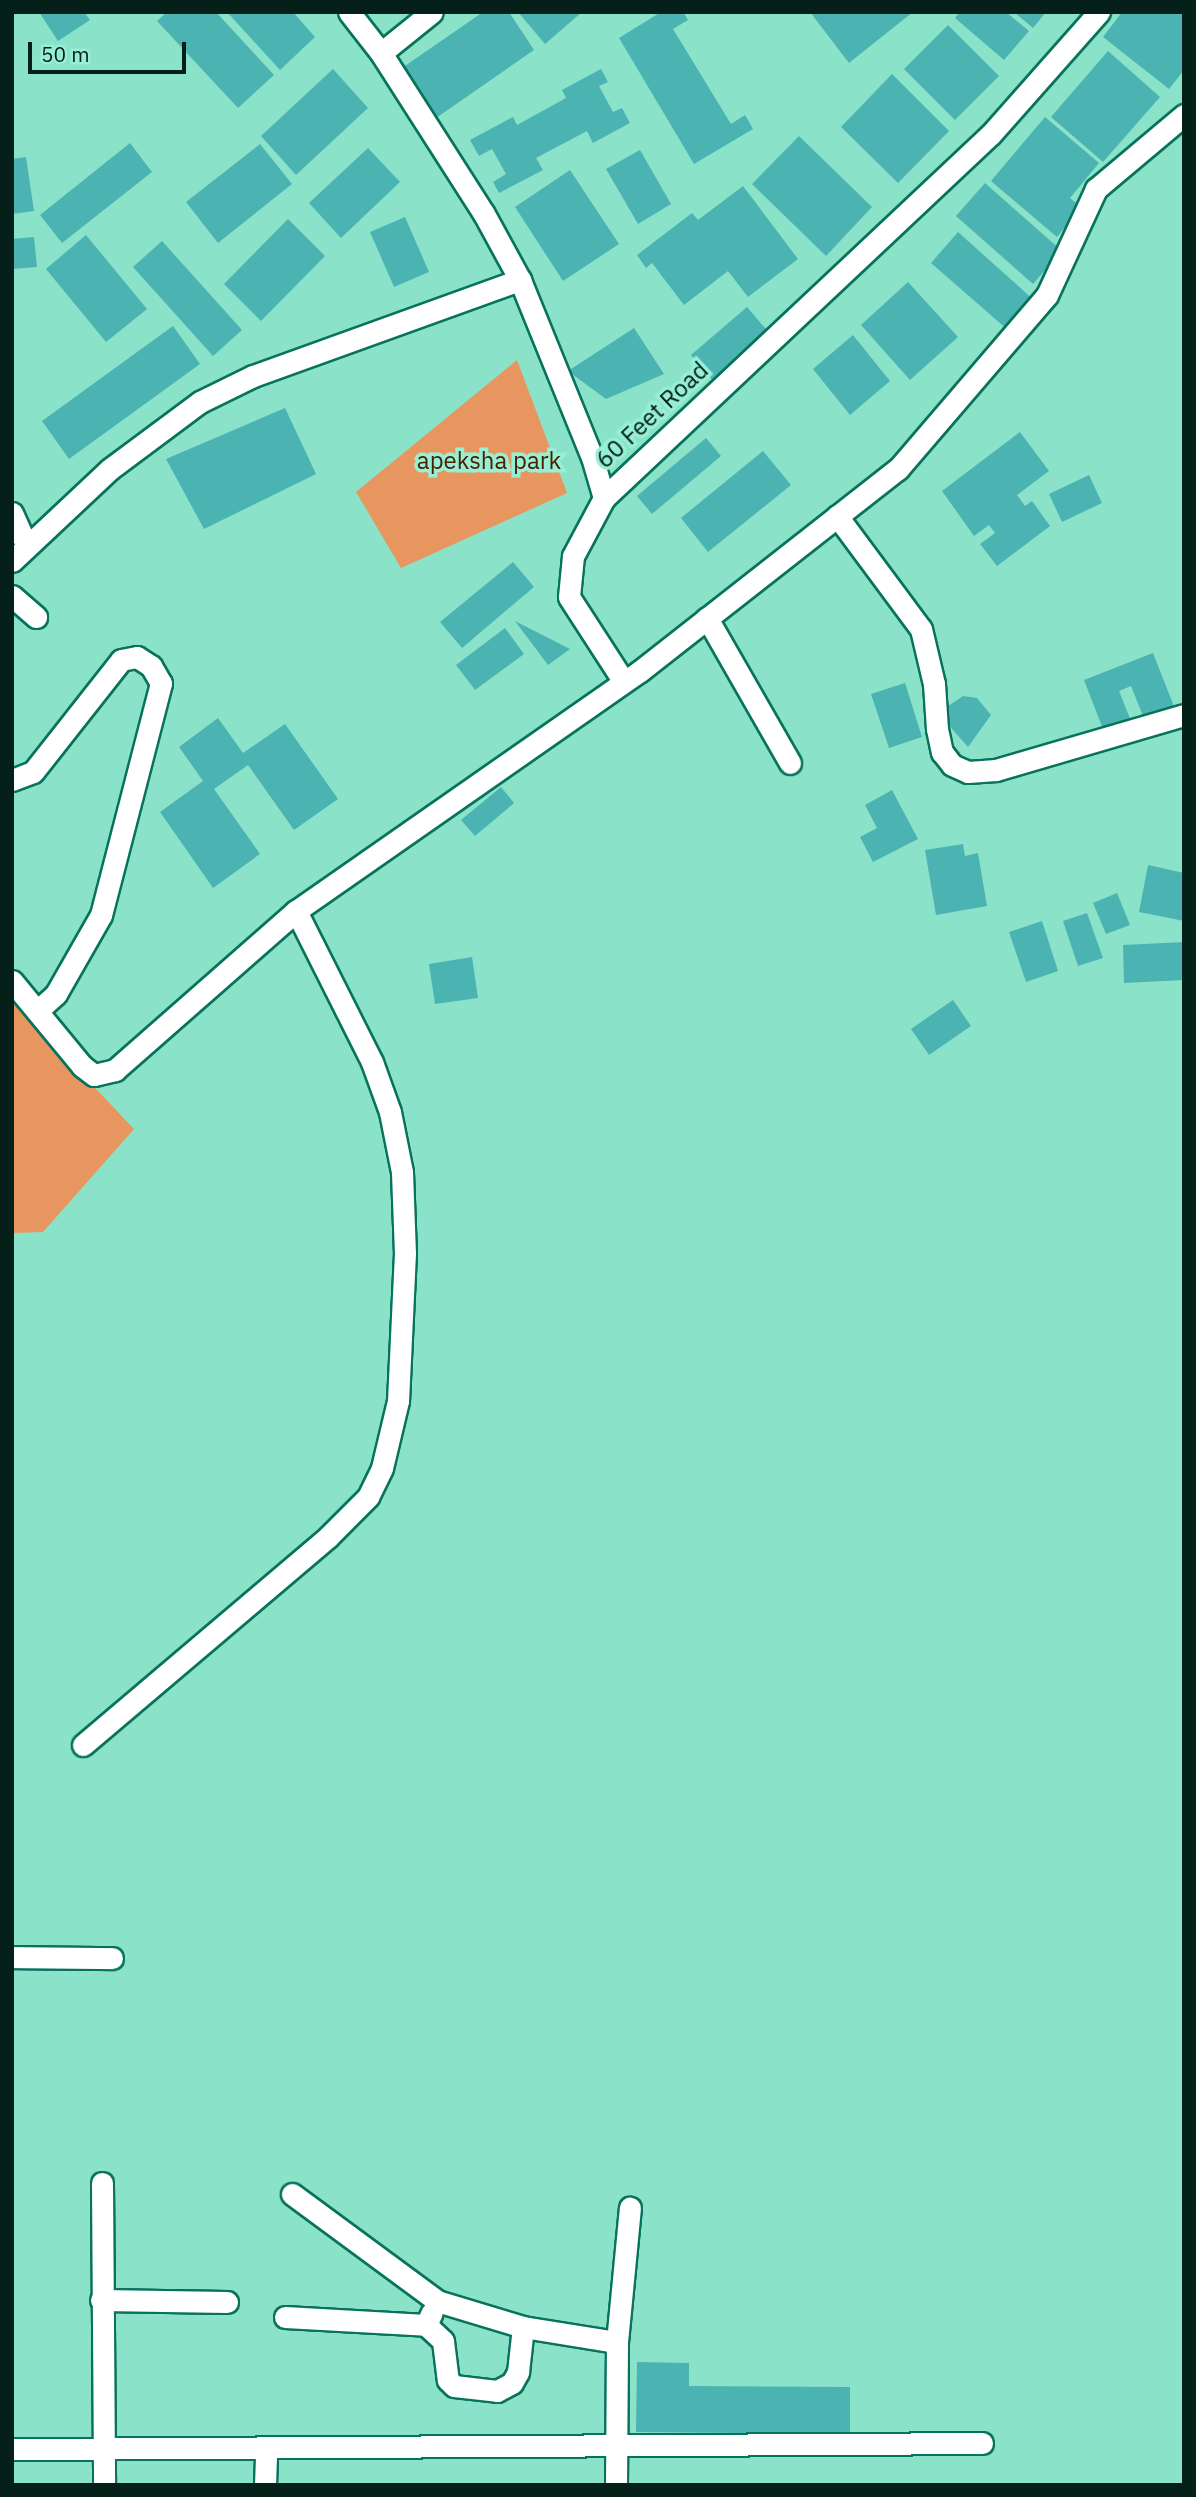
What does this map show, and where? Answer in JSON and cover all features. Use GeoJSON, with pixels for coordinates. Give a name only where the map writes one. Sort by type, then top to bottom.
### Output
{"type":"FeatureCollection","features":[{"type":"Feature","properties":{"kind":"street"},"geometry":{"type":"LineString","coordinates":[[381,53],[432,12]]}},
{"type":"Feature","properties":{"kind":"street","name":"60 Feet Road"},"geometry":{"type":"LineString","coordinates":[[355,20],[381,53],[414,104],[520,280],[592,457],[604,498],[991,134],[1099,12]]}},
{"type":"Feature","properties":{"kind":"street"},"geometry":{"type":"LineString","coordinates":[[355,20],[414,104]]}},
{"type":"Feature","properties":{"kind":"street"},"geometry":{"type":"LineString","coordinates":[[12,981],[82,1066],[94,1074],[105,1075],[296,911],[624,682],[898,469],[1047,295],[1096,189],[1184,115]]}},
{"type":"Feature","properties":{"kind":"street"},"geometry":{"type":"LineString","coordinates":[[19,552],[110,469],[200,402],[253,376],[520,280]]}},
{"type":"Feature","properties":{"kind":"street"},"geometry":{"type":"LineString","coordinates":[[604,498],[573,556],[569,597],[624,682]]}},
{"type":"Feature","properties":{"kind":"street"},"geometry":{"type":"LineString","coordinates":[[12,513],[19,552]]}},
{"type":"Feature","properties":{"kind":"street"},"geometry":{"type":"LineString","coordinates":[[837,516],[921,629],[934,684],[937,729],[942,752],[952,765],[968,772],[996,770],[1184,715]]}},
{"type":"Feature","properties":{"kind":"street"},"geometry":{"type":"LineString","coordinates":[[12,596],[36,617]]}},
{"type":"Feature","properties":{"kind":"street"},"geometry":{"type":"LineString","coordinates":[[707,618],[789,763]]}},
{"type":"Feature","properties":{"kind":"street"},"geometry":{"type":"LineString","coordinates":[[12,780],[33,772],[121,660],[137,657],[151,666],[160,683],[101,915],[56,994],[37,1011]]}},
{"type":"Feature","properties":{"kind":"street"},"geometry":{"type":"LineString","coordinates":[[83,1745],[328,1536],[368,1497],[382,1468],[397,1401],[405,1254],[402,1172],[390,1112],[372,1062],[296,911]]}},
{"type":"Feature","properties":{"kind":"street"},"geometry":{"type":"LineString","coordinates":[[12,1957],[112,1958]]}},
{"type":"Feature","properties":{"kind":"street"},"geometry":{"type":"LineString","coordinates":[[102,2183],[104,2485]]}},
{"type":"Feature","properties":{"kind":"street"},"geometry":{"type":"LineString","coordinates":[[292,2194],[437,2301],[523,2327],[617,2342]]}},
{"type":"Feature","properties":{"kind":"street"},"geometry":{"type":"LineString","coordinates":[[616,2485],[619,2447],[617,2342],[630,2208]]}},
{"type":"Feature","properties":{"kind":"street"},"geometry":{"type":"LineString","coordinates":[[101,2300],[227,2302]]}},
{"type":"Feature","properties":{"kind":"street"},"geometry":{"type":"LineString","coordinates":[[426,2325],[437,2301]]}},
{"type":"Feature","properties":{"kind":"street"},"geometry":{"type":"LineString","coordinates":[[285,2317],[426,2325],[443,2341],[449,2380],[454,2386],[497,2391],[512,2383],[517,2372],[523,2327]]}},
{"type":"Feature","properties":{"kind":"street"},"geometry":{"type":"LineString","coordinates":[[12,2449],[104,2451],[982,2444]]}},
{"type":"Feature","properties":{"kind":"street"},"geometry":{"type":"LineString","coordinates":[[265,2485],[266,2450]]}},
{"type":"Feature","properties":{"kind":"green space","name":"apeksha park"},"geometry":{"type":"Polygon","coordinates":[[[517,360],[567,493],[401,568],[356,492],[517,360]]]}},
{"type":"Feature","properties":{"kind":"green space"},"geometry":{"type":"Polygon","coordinates":[[[12,1000],[134,1129],[43,1232],[12,1233],[12,1000]]]}},
{"type":"Feature","properties":{"kind":"building"},"geometry":{"type":"Polygon","coordinates":[[[39,12],[84,12],[90,20],[58,41],[39,12]]]}},
{"type":"Feature","properties":{"kind":"building"},"geometry":{"type":"Polygon","coordinates":[[[167,12],[216,12],[274,75],[238,108],[157,21],[167,12]]]}},
{"type":"Feature","properties":{"kind":"building"},"geometry":{"type":"Polygon","coordinates":[[[227,12],[293,12],[315,37],[280,70],[227,12]]]}},
{"type":"Feature","properties":{"kind":"building"},"geometry":{"type":"Polygon","coordinates":[[[483,12],[509,12],[534,50],[436,118],[402,68],[483,12]]]}},
{"type":"Feature","properties":{"kind":"building"},"geometry":{"type":"Polygon","coordinates":[[[518,12],[582,12],[545,44],[518,12]]]}},
{"type":"Feature","properties":{"kind":"building"},"geometry":{"type":"Polygon","coordinates":[[[661,12],[683,12],[688,20],[673,29],[731,124],[745,115],[753,129],[694,164],[619,38],[661,12]]]}},
{"type":"Feature","properties":{"kind":"building"},"geometry":{"type":"Polygon","coordinates":[[[810,12],[871,14],[913,12],[849,63],[810,12]]]}},
{"type":"Feature","properties":{"kind":"building"},"geometry":{"type":"Polygon","coordinates":[[[960,12],[1006,12],[1029,31],[1004,60],[955,18],[960,12]]]}},
{"type":"Feature","properties":{"kind":"building"},"geometry":{"type":"Polygon","coordinates":[[[1014,12],[1046,12],[1033,28],[1014,12]]]}},
{"type":"Feature","properties":{"kind":"building"},"geometry":{"type":"Polygon","coordinates":[[[1122,12],[1184,12],[1184,70],[1169,89],[1103,37],[1122,12]]]}},
{"type":"Feature","properties":{"kind":"building"},"geometry":{"type":"Polygon","coordinates":[[[948,25],[999,76],[955,120],[904,69],[948,25]]]}},
{"type":"Feature","properties":{"kind":"building"},"geometry":{"type":"Polygon","coordinates":[[[1108,51],[1160,97],[1103,162],[1051,117],[1108,51]]]}},
{"type":"Feature","properties":{"kind":"building"},"geometry":{"type":"Polygon","coordinates":[[[333,69],[368,108],[296,175],[261,136],[333,69]]]}},
{"type":"Feature","properties":{"kind":"building"},"geometry":{"type":"Polygon","coordinates":[[[601,69],[608,82],[599,86],[613,112],[622,108],[630,123],[593,143],[587,131],[536,158],[543,170],[499,193],[493,182],[506,174],[492,149],[479,156],[470,140],[513,117],[517,125],[566,98],[562,90],[601,69]]]}},
{"type":"Feature","properties":{"kind":"building"},"geometry":{"type":"Polygon","coordinates":[[[892,74],[949,131],[898,183],[841,127],[892,74]]]}},
{"type":"Feature","properties":{"kind":"building"},"geometry":{"type":"Polygon","coordinates":[[[1045,117],[1099,163],[1070,198],[1081,207],[1057,237],[991,181],[1045,117]]]}},
{"type":"Feature","properties":{"kind":"building"},"geometry":{"type":"Polygon","coordinates":[[[799,136],[872,207],[826,256],[752,184],[799,136]]]}},
{"type":"Feature","properties":{"kind":"building"},"geometry":{"type":"Polygon","coordinates":[[[130,143],[152,172],[62,243],[40,215],[130,143]]]}},
{"type":"Feature","properties":{"kind":"building"},"geometry":{"type":"Polygon","coordinates":[[[260,144],[292,184],[218,243],[186,202],[260,144]]]}},
{"type":"Feature","properties":{"kind":"building"},"geometry":{"type":"Polygon","coordinates":[[[368,148],[400,182],[341,238],[309,203],[368,148]]]}},
{"type":"Feature","properties":{"kind":"building"},"geometry":{"type":"Polygon","coordinates":[[[640,150],[671,204],[638,224],[606,169],[640,150]]]}},
{"type":"Feature","properties":{"kind":"building"},"geometry":{"type":"Polygon","coordinates":[[[26,157],[34,211],[12,214],[12,159],[26,157]]]}},
{"type":"Feature","properties":{"kind":"building"},"geometry":{"type":"Polygon","coordinates":[[[570,170],[619,244],[563,281],[515,207],[570,170]]]}},
{"type":"Feature","properties":{"kind":"building"},"geometry":{"type":"Polygon","coordinates":[[[985,183],[1062,251],[1033,284],[956,216],[985,183]]]}},
{"type":"Feature","properties":{"kind":"building"},"geometry":{"type":"Polygon","coordinates":[[[743,186],[798,259],[748,297],[728,271],[684,305],[652,263],[646,268],[637,255],[692,213],[698,220],[743,186]]]}},
{"type":"Feature","properties":{"kind":"building"},"geometry":{"type":"Polygon","coordinates":[[[405,217],[429,272],[394,287],[370,232],[405,217]]]}},
{"type":"Feature","properties":{"kind":"building"},"geometry":{"type":"Polygon","coordinates":[[[288,219],[325,256],[261,321],[224,284],[288,219]]]}},
{"type":"Feature","properties":{"kind":"building"},"geometry":{"type":"Polygon","coordinates":[[[958,232],[1035,301],[1009,331],[931,263],[958,232]]]}},
{"type":"Feature","properties":{"kind":"building"},"geometry":{"type":"Polygon","coordinates":[[[86,235],[147,309],[106,342],[46,269],[86,235]]]}},
{"type":"Feature","properties":{"kind":"building"},"geometry":{"type":"Polygon","coordinates":[[[34,237],[37,267],[12,269],[12,239],[34,237]]]}},
{"type":"Feature","properties":{"kind":"building"},"geometry":{"type":"Polygon","coordinates":[[[162,241],[242,330],[213,356],[133,267],[162,241]]]}},
{"type":"Feature","properties":{"kind":"building"},"geometry":{"type":"Polygon","coordinates":[[[908,282],[958,337],[910,380],[861,325],[908,282]]]}},
{"type":"Feature","properties":{"kind":"building"},"geometry":{"type":"Polygon","coordinates":[[[747,307],[770,334],[714,382],[691,355],[747,307]]]}},
{"type":"Feature","properties":{"kind":"building"},"geometry":{"type":"Polygon","coordinates":[[[173,326],[200,364],[69,459],[42,421],[173,326]]]}},
{"type":"Feature","properties":{"kind":"building"},"geometry":{"type":"Polygon","coordinates":[[[634,328],[664,374],[606,399],[568,371],[634,328]]]}},
{"type":"Feature","properties":{"kind":"building"},"geometry":{"type":"Polygon","coordinates":[[[853,335],[890,381],[850,415],[813,369],[853,335]]]}},
{"type":"Feature","properties":{"kind":"building"},"geometry":{"type":"Polygon","coordinates":[[[285,408],[316,474],[204,529],[166,459],[285,408]]]}},
{"type":"Feature","properties":{"kind":"building"},"geometry":{"type":"Polygon","coordinates":[[[1020,432],[1049,471],[1017,495],[1025,506],[1032,501],[1050,526],[997,566],[980,544],[995,533],[989,525],[974,536],[942,491],[1020,432]]]}},
{"type":"Feature","properties":{"kind":"building"},"geometry":{"type":"Polygon","coordinates":[[[706,438],[721,456],[652,514],[637,496],[706,438]]]}},
{"type":"Feature","properties":{"kind":"building"},"geometry":{"type":"Polygon","coordinates":[[[763,451],[791,485],[708,552],[681,518],[763,451]]]}},
{"type":"Feature","properties":{"kind":"building"},"geometry":{"type":"Polygon","coordinates":[[[1089,475],[1102,503],[1062,522],[1049,494],[1089,475]]]}},
{"type":"Feature","properties":{"kind":"building"},"geometry":{"type":"Polygon","coordinates":[[[513,562],[534,587],[462,648],[440,622],[513,562]]]}},
{"type":"Feature","properties":{"kind":"building"},"geometry":{"type":"Polygon","coordinates":[[[515,621],[570,649],[548,665],[515,621]]]}},
{"type":"Feature","properties":{"kind":"building"},"geometry":{"type":"Polygon","coordinates":[[[505,628],[524,654],[475,690],[456,665],[505,628]]]}},
{"type":"Feature","properties":{"kind":"building"},"geometry":{"type":"Polygon","coordinates":[[[1153,653],[1175,709],[1145,721],[1131,686],[1119,691],[1133,726],[1106,737],[1084,680],[1153,653]]]}},
{"type":"Feature","properties":{"kind":"building"},"geometry":{"type":"Polygon","coordinates":[[[905,683],[922,737],[889,748],[871,694],[905,683]]]}},
{"type":"Feature","properties":{"kind":"building"},"geometry":{"type":"Polygon","coordinates":[[[963,696],[977,698],[991,715],[968,747],[938,713],[963,696]]]}},
{"type":"Feature","properties":{"kind":"building"},"geometry":{"type":"Polygon","coordinates":[[[218,718],[243,753],[285,724],[338,799],[294,830],[248,765],[214,789],[260,854],[213,888],[160,812],[203,781],[179,747],[218,718]]]}},
{"type":"Feature","properties":{"kind":"building"},"geometry":{"type":"Polygon","coordinates":[[[501,787],[514,803],[475,836],[461,820],[501,787]]]}},
{"type":"Feature","properties":{"kind":"building"},"geometry":{"type":"Polygon","coordinates":[[[892,790],[918,839],[873,862],[860,837],[877,828],[865,805],[892,790]]]}},
{"type":"Feature","properties":{"kind":"building"},"geometry":{"type":"Polygon","coordinates":[[[963,844],[965,856],[978,853],[987,906],[936,915],[925,850],[963,844]]]}},
{"type":"Feature","properties":{"kind":"building"},"geometry":{"type":"Polygon","coordinates":[[[1148,865],[1184,873],[1184,921],[1139,912],[1148,865]]]}},
{"type":"Feature","properties":{"kind":"building"},"geometry":{"type":"Polygon","coordinates":[[[1117,893],[1130,925],[1106,934],[1093,903],[1117,893]]]}},
{"type":"Feature","properties":{"kind":"building"},"geometry":{"type":"Polygon","coordinates":[[[1087,913],[1103,958],[1078,966],[1063,921],[1087,913]]]}},
{"type":"Feature","properties":{"kind":"building"},"geometry":{"type":"Polygon","coordinates":[[[1042,921],[1058,971],[1026,982],[1009,932],[1042,921]]]}},
{"type":"Feature","properties":{"kind":"building"},"geometry":{"type":"Polygon","coordinates":[[[1184,942],[1184,980],[1124,983],[1123,945],[1184,942]]]}},
{"type":"Feature","properties":{"kind":"building"},"geometry":{"type":"Polygon","coordinates":[[[472,957],[478,998],[435,1004],[429,964],[472,957]]]}},
{"type":"Feature","properties":{"kind":"building"},"geometry":{"type":"Polygon","coordinates":[[[953,1000],[971,1026],[929,1055],[911,1029],[953,1000]]]}},
{"type":"Feature","properties":{"kind":"building"},"geometry":{"type":"Polygon","coordinates":[[[637,2362],[689,2363],[689,2386],[850,2387],[850,2434],[636,2432],[637,2362]]]}}]}
